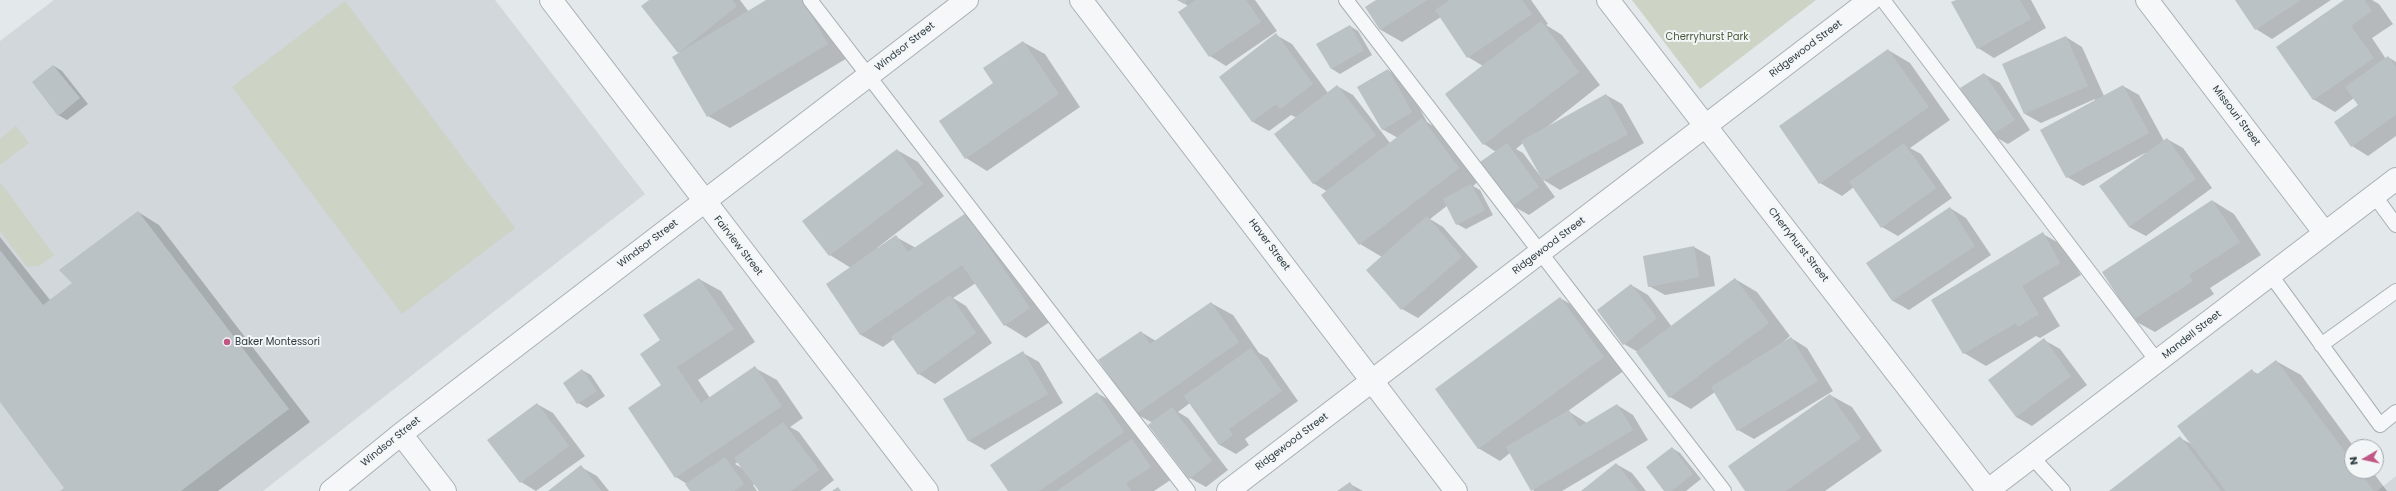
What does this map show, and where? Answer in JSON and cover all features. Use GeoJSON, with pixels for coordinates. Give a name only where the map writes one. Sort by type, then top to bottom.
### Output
{"type":"FeatureCollection","features":[{"type":"Feature","properties":{"kind":"street","name":"Fairview Street"},"geometry":{"type":"LineString","coordinates":[[551,0],[927,491]]}},
{"type":"Feature","properties":{"kind":"street","name":"Windsor Street"},"geometry":{"type":"LineString","coordinates":[[331,491],[401,434],[967,0]]}},
{"type":"Feature","properties":{"kind":"street","name":"Haver Street"},"geometry":{"type":"LineString","coordinates":[[1081,0],[1456,491]]}},
{"type":"Feature","properties":{"kind":"street","name":"Cherryhurst Street"},"geometry":{"type":"LineString","coordinates":[[1608,0],[1988,491]]}},
{"type":"Feature","properties":{"kind":"street","name":"Ridgewood Street"},"geometry":{"type":"LineString","coordinates":[[1228,491],[1870,0]]}},
{"type":"Feature","properties":{"kind":"street","name":"Missouri Street"},"geometry":{"type":"LineString","coordinates":[[2148,0],[2324,232]]}},
{"type":"Feature","properties":{"kind":"street","name":"Mandell Street"},"geometry":{"type":"LineString","coordinates":[[1988,491],[2324,232],[2396,179]]}},
{"type":"Feature","properties":{"kind":"street"},"geometry":{"type":"LineString","coordinates":[[401,434],[445,491]]}},
{"type":"Feature","properties":{"kind":"lane"},"geometry":{"type":"LineString","coordinates":[[810,0],[1188,491]]}},
{"type":"Feature","properties":{"kind":"lane"},"geometry":{"type":"LineString","coordinates":[[1346,0],[1724,491]]}},
{"type":"Feature","properties":{"kind":"lane"},"geometry":{"type":"LineString","coordinates":[[1883,0],[2157,361]]}},
{"type":"Feature","properties":{"kind":"lane"},"geometry":{"type":"LineString","coordinates":[[2374,195],[2396,225]]}},
{"type":"Feature","properties":{"kind":"lane"},"geometry":{"type":"LineString","coordinates":[[2270,274],[2380,424],[2396,412]]}},
{"type":"Feature","properties":{"kind":"lane"},"geometry":{"type":"LineString","coordinates":[[2321,345],[2396,291]]}},
{"type":"Feature","properties":{"kind":"lane"},"geometry":{"type":"LineString","coordinates":[[2032,457],[2063,491]]}},
{"type":"Feature","properties":{"kind":"shaded area","name":"Baker Montessori"},"geometry":{"type":"Polygon","coordinates":[[[54,0],[495,0],[645,194],[263,491],[0,491],[0,41],[54,0]]]}},
{"type":"Feature","properties":{"kind":"shaded area"},"geometry":{"type":"Polygon","coordinates":[[[2396,476],[2396,491],[2377,491],[2396,476]]]}},
{"type":"Feature","properties":{"kind":"green space","name":"Cherryhurst Park"},"geometry":{"type":"Polygon","coordinates":[[[1632,0],[1816,0],[1700,89],[1632,0]]]}},
{"type":"Feature","properties":{"kind":"green space"},"geometry":{"type":"Polygon","coordinates":[[[345,1],[515,228],[402,314],[232,87],[345,1]]]}},
{"type":"Feature","properties":{"kind":"green space"},"geometry":{"type":"Polygon","coordinates":[[[16,126],[29,143],[0,165],[0,139],[16,126]]]}},
{"type":"Feature","properties":{"kind":"green space"},"geometry":{"type":"Polygon","coordinates":[[[0,182],[54,255],[39,266],[27,267],[0,231],[0,182]]]}},
{"type":"Feature","properties":{"kind":"building"},"geometry":{"type":"Polygon","coordinates":[[[649,0],[732,0],[737,6],[678,53],[641,6],[649,0]]]}},
{"type":"Feature","properties":{"kind":"building"},"geometry":{"type":"Polygon","coordinates":[[[766,0],[802,0],[828,44],[707,117],[672,57],[766,0]]]}},
{"type":"Feature","properties":{"kind":"building"},"geometry":{"type":"Polygon","coordinates":[[[1177,0],[1187,0],[1184,4],[1177,0]]]}},
{"type":"Feature","properties":{"kind":"building"},"geometry":{"type":"Polygon","coordinates":[[[1196,0],[1246,0],[1261,22],[1209,57],[1178,12],[1196,0]]]}},
{"type":"Feature","properties":{"kind":"building"},"geometry":{"type":"Polygon","coordinates":[[[1376,0],[1427,0],[1380,30],[1365,7],[1376,0]]]}},
{"type":"Feature","properties":{"kind":"building"},"geometry":{"type":"Polygon","coordinates":[[[1450,0],[1522,0],[1532,14],[1467,58],[1435,10],[1450,0]]]}},
{"type":"Feature","properties":{"kind":"building"},"geometry":{"type":"Polygon","coordinates":[[[1956,0],[2020,0],[2031,19],[1977,49],[1951,2],[1956,0]]]}},
{"type":"Feature","properties":{"kind":"building"},"geometry":{"type":"Polygon","coordinates":[[[2235,0],[2301,0],[2255,30],[2235,0]]]}},
{"type":"Feature","properties":{"kind":"building"},"geometry":{"type":"Polygon","coordinates":[[[2344,0],[2364,0],[2372,11],[2351,26],[2374,58],[2313,100],[2276,47],[2344,0]]]}},
{"type":"Feature","properties":{"kind":"building"},"geometry":{"type":"Polygon","coordinates":[[[1541,21],[1579,72],[1483,145],[1445,94],[1541,21]]]}},
{"type":"Feature","properties":{"kind":"building"},"geometry":{"type":"Polygon","coordinates":[[[1350,25],[1364,50],[1331,69],[1316,44],[1350,25]]]}},
{"type":"Feature","properties":{"kind":"building"},"geometry":{"type":"Polygon","coordinates":[[[1276,33],[1313,84],[1280,109],[1276,104],[1252,122],[1219,77],[1276,33]]]}},
{"type":"Feature","properties":{"kind":"building"},"geometry":{"type":"Polygon","coordinates":[[[2066,36],[2088,86],[2024,114],[2002,64],[2066,36]]]}},
{"type":"Feature","properties":{"kind":"building"},"geometry":{"type":"Polygon","coordinates":[[[1023,41],[1059,94],[965,159],[939,121],[993,83],[983,68],[1023,41]]]}},
{"type":"Feature","properties":{"kind":"building"},"geometry":{"type":"Polygon","coordinates":[[[1888,49],[1929,107],[1819,184],[1779,126],[1888,49]]]}},
{"type":"Feature","properties":{"kind":"building"},"geometry":{"type":"Polygon","coordinates":[[[2388,56],[2396,67],[2396,115],[2351,147],[2334,122],[2358,105],[2345,87],[2388,56]]]}},
{"type":"Feature","properties":{"kind":"building"},"geometry":{"type":"Polygon","coordinates":[[[53,65],[80,98],[58,116],[32,82],[53,65]]]}},
{"type":"Feature","properties":{"kind":"building"},"geometry":{"type":"Polygon","coordinates":[[[1388,69],[1412,112],[1382,130],[1357,87],[1388,69]]]}},
{"type":"Feature","properties":{"kind":"building"},"geometry":{"type":"Polygon","coordinates":[[[1984,73],[2015,120],[1991,135],[1960,88],[1984,73]]]}},
{"type":"Feature","properties":{"kind":"building"},"geometry":{"type":"Polygon","coordinates":[[[1337,85],[1376,135],[1313,184],[1274,134],[1337,85]]]}},
{"type":"Feature","properties":{"kind":"building"},"geometry":{"type":"Polygon","coordinates":[[[2123,85],[2149,133],[2066,178],[2040,130],[2123,85]]]}},
{"type":"Feature","properties":{"kind":"building"},"geometry":{"type":"Polygon","coordinates":[[[1606,94],[1628,134],[1543,181],[1521,141],[1606,94]]]}},
{"type":"Feature","properties":{"kind":"building"},"geometry":{"type":"Polygon","coordinates":[[[1422,118],[1459,168],[1359,245],[1321,195],[1422,118]]]}},
{"type":"Feature","properties":{"kind":"building"},"geometry":{"type":"Polygon","coordinates":[[[2167,138],[2196,179],[2129,227],[2099,186],[2167,138]]]}},
{"type":"Feature","properties":{"kind":"building"},"geometry":{"type":"Polygon","coordinates":[[[1507,143],[1539,187],[1512,206],[1480,162],[1507,143]]]}},
{"type":"Feature","properties":{"kind":"building"},"geometry":{"type":"Polygon","coordinates":[[[1904,143],[1936,188],[1881,228],[1849,182],[1904,143]]]}},
{"type":"Feature","properties":{"kind":"building"},"geometry":{"type":"Polygon","coordinates":[[[897,149],[923,184],[829,256],[802,221],[897,149]]]}},
{"type":"Feature","properties":{"kind":"building"},"geometry":{"type":"Polygon","coordinates":[[[1471,184],[1485,210],[1456,225],[1443,199],[1471,184]]]}},
{"type":"Feature","properties":{"kind":"building"},"geometry":{"type":"Polygon","coordinates":[[[2212,200],[2240,242],[2189,275],[2193,281],[2133,320],[2102,272],[2212,200]]]}},
{"type":"Feature","properties":{"kind":"building"},"geometry":{"type":"Polygon","coordinates":[[[1950,207],[1975,246],[1892,301],[1866,263],[1950,207]]]}},
{"type":"Feature","properties":{"kind":"building"},"geometry":{"type":"Polygon","coordinates":[[[138,211],[289,409],[181,491],[60,491],[64,488],[0,402],[0,250],[43,305],[72,283],[59,270],[138,211]]]}},
{"type":"Feature","properties":{"kind":"building"},"geometry":{"type":"Polygon","coordinates":[[[966,213],[1030,308],[1004,326],[962,265],[860,335],[826,284],[896,235],[908,252],[966,213]]]}},
{"type":"Feature","properties":{"kind":"building"},"geometry":{"type":"Polygon","coordinates":[[[1427,216],[1462,257],[1401,310],[1366,270],[1427,216]]]}},
{"type":"Feature","properties":{"kind":"building"},"geometry":{"type":"Polygon","coordinates":[[[2043,232],[2060,263],[2022,286],[2039,314],[2018,327],[2016,323],[1963,354],[1931,300],[2043,232]]]}},
{"type":"Feature","properties":{"kind":"building"},"geometry":{"type":"Polygon","coordinates":[[[1694,246],[1699,277],[1648,287],[1643,256],[1694,246]]]}},
{"type":"Feature","properties":{"kind":"building"},"geometry":{"type":"Polygon","coordinates":[[[699,278],[734,329],[677,367],[701,403],[755,366],[782,406],[675,478],[628,408],[661,385],[640,354],[660,340],[643,315],[699,278]]]}},
{"type":"Feature","properties":{"kind":"building"},"geometry":{"type":"Polygon","coordinates":[[[1735,278],[1769,323],[1669,398],[1636,352],[1735,278]]]}},
{"type":"Feature","properties":{"kind":"building"},"geometry":{"type":"Polygon","coordinates":[[[1631,284],[1657,318],[1623,345],[1597,310],[1631,284]]]}},
{"type":"Feature","properties":{"kind":"building"},"geometry":{"type":"Polygon","coordinates":[[[950,295],[976,333],[918,375],[891,337],[950,295]]]}},
{"type":"Feature","properties":{"kind":"building"},"geometry":{"type":"Polygon","coordinates":[[[1560,297],[1604,357],[1478,449],[1435,389],[1560,297]]]}},
{"type":"Feature","properties":{"kind":"building"},"geometry":{"type":"Polygon","coordinates":[[[1211,302],[1239,342],[1136,414],[1098,360],[1141,331],[1150,344],[1211,302]]]}},
{"type":"Feature","properties":{"kind":"building"},"geometry":{"type":"Polygon","coordinates":[[[1791,337],[1818,381],[1737,431],[1711,387],[1791,337]]]}},
{"type":"Feature","properties":{"kind":"building"},"geometry":{"type":"Polygon","coordinates":[[[2044,338],[2071,376],[2016,417],[1988,380],[2044,338]]]}},
{"type":"Feature","properties":{"kind":"building"},"geometry":{"type":"Polygon","coordinates":[[[1251,348],[1282,391],[1229,429],[1233,435],[1219,445],[1184,396],[1251,348]]]}},
{"type":"Feature","properties":{"kind":"building"},"geometry":{"type":"Polygon","coordinates":[[[1023,351],[1048,394],[968,441],[943,399],[1023,351]]]}},
{"type":"Feature","properties":{"kind":"building"},"geometry":{"type":"Polygon","coordinates":[[[2276,360],[2344,450],[2344,479],[2365,479],[2374,491],[2226,491],[2177,426],[2252,369],[2256,375],[2276,360]]]}},
{"type":"Feature","properties":{"kind":"building"},"geometry":{"type":"Polygon","coordinates":[[[582,369],[597,391],[577,404],[563,383],[582,369]]]}},
{"type":"Feature","properties":{"kind":"building"},"geometry":{"type":"Polygon","coordinates":[[[1097,392],[1124,432],[1039,491],[1008,491],[990,465],[1097,392]]]}},
{"type":"Feature","properties":{"kind":"building"},"geometry":{"type":"Polygon","coordinates":[[[1830,394],[1861,438],[1786,491],[1745,491],[1728,466],[1830,394]]]}},
{"type":"Feature","properties":{"kind":"building"},"geometry":{"type":"Polygon","coordinates":[[[537,403],[569,446],[520,483],[487,440],[537,403]]]}},
{"type":"Feature","properties":{"kind":"building"},"geometry":{"type":"Polygon","coordinates":[[[1617,404],[1633,430],[1531,491],[1506,447],[1569,410],[1579,427],[1617,404]]]}},
{"type":"Feature","properties":{"kind":"building"},"geometry":{"type":"Polygon","coordinates":[[[1172,407],[1212,461],[1189,479],[1148,425],[1172,407]]]}},
{"type":"Feature","properties":{"kind":"building"},"geometry":{"type":"Polygon","coordinates":[[[783,422],[819,470],[791,491],[759,491],[734,458],[783,422]]]}},
{"type":"Feature","properties":{"kind":"building"},"geometry":{"type":"Polygon","coordinates":[[[2180,436],[2221,491],[2109,491],[2180,436]]]}},
{"type":"Feature","properties":{"kind":"building"},"geometry":{"type":"Polygon","coordinates":[[[1132,439],[1151,467],[1126,483],[1131,491],[1057,491],[1132,439]]]}},
{"type":"Feature","properties":{"kind":"building"},"geometry":{"type":"Polygon","coordinates":[[[1672,447],[1693,474],[1671,491],[1664,491],[1646,467],[1672,447]]]}},
{"type":"Feature","properties":{"kind":"building"},"geometry":{"type":"Polygon","coordinates":[[[725,457],[744,484],[734,491],[690,491],[685,484],[725,457]]]}},
{"type":"Feature","properties":{"kind":"building"},"geometry":{"type":"Polygon","coordinates":[[[1616,463],[1638,491],[1581,491],[1616,463]]]}},
{"type":"Feature","properties":{"kind":"building"},"geometry":{"type":"Polygon","coordinates":[[[581,465],[601,491],[548,491],[581,465]]]}},
{"type":"Feature","properties":{"kind":"building"},"geometry":{"type":"Polygon","coordinates":[[[1350,482],[1356,491],[1337,491],[1350,482]]]}},
{"type":"Feature","properties":{"kind":"building"},"geometry":{"type":"Polygon","coordinates":[[[838,487],[841,491],[832,491],[838,487]]]}},
{"type":"Feature","properties":{"kind":"place","name":"Baker Montessori"},"geometry":{"type":"Point","coordinates":[227,342]}}]}
